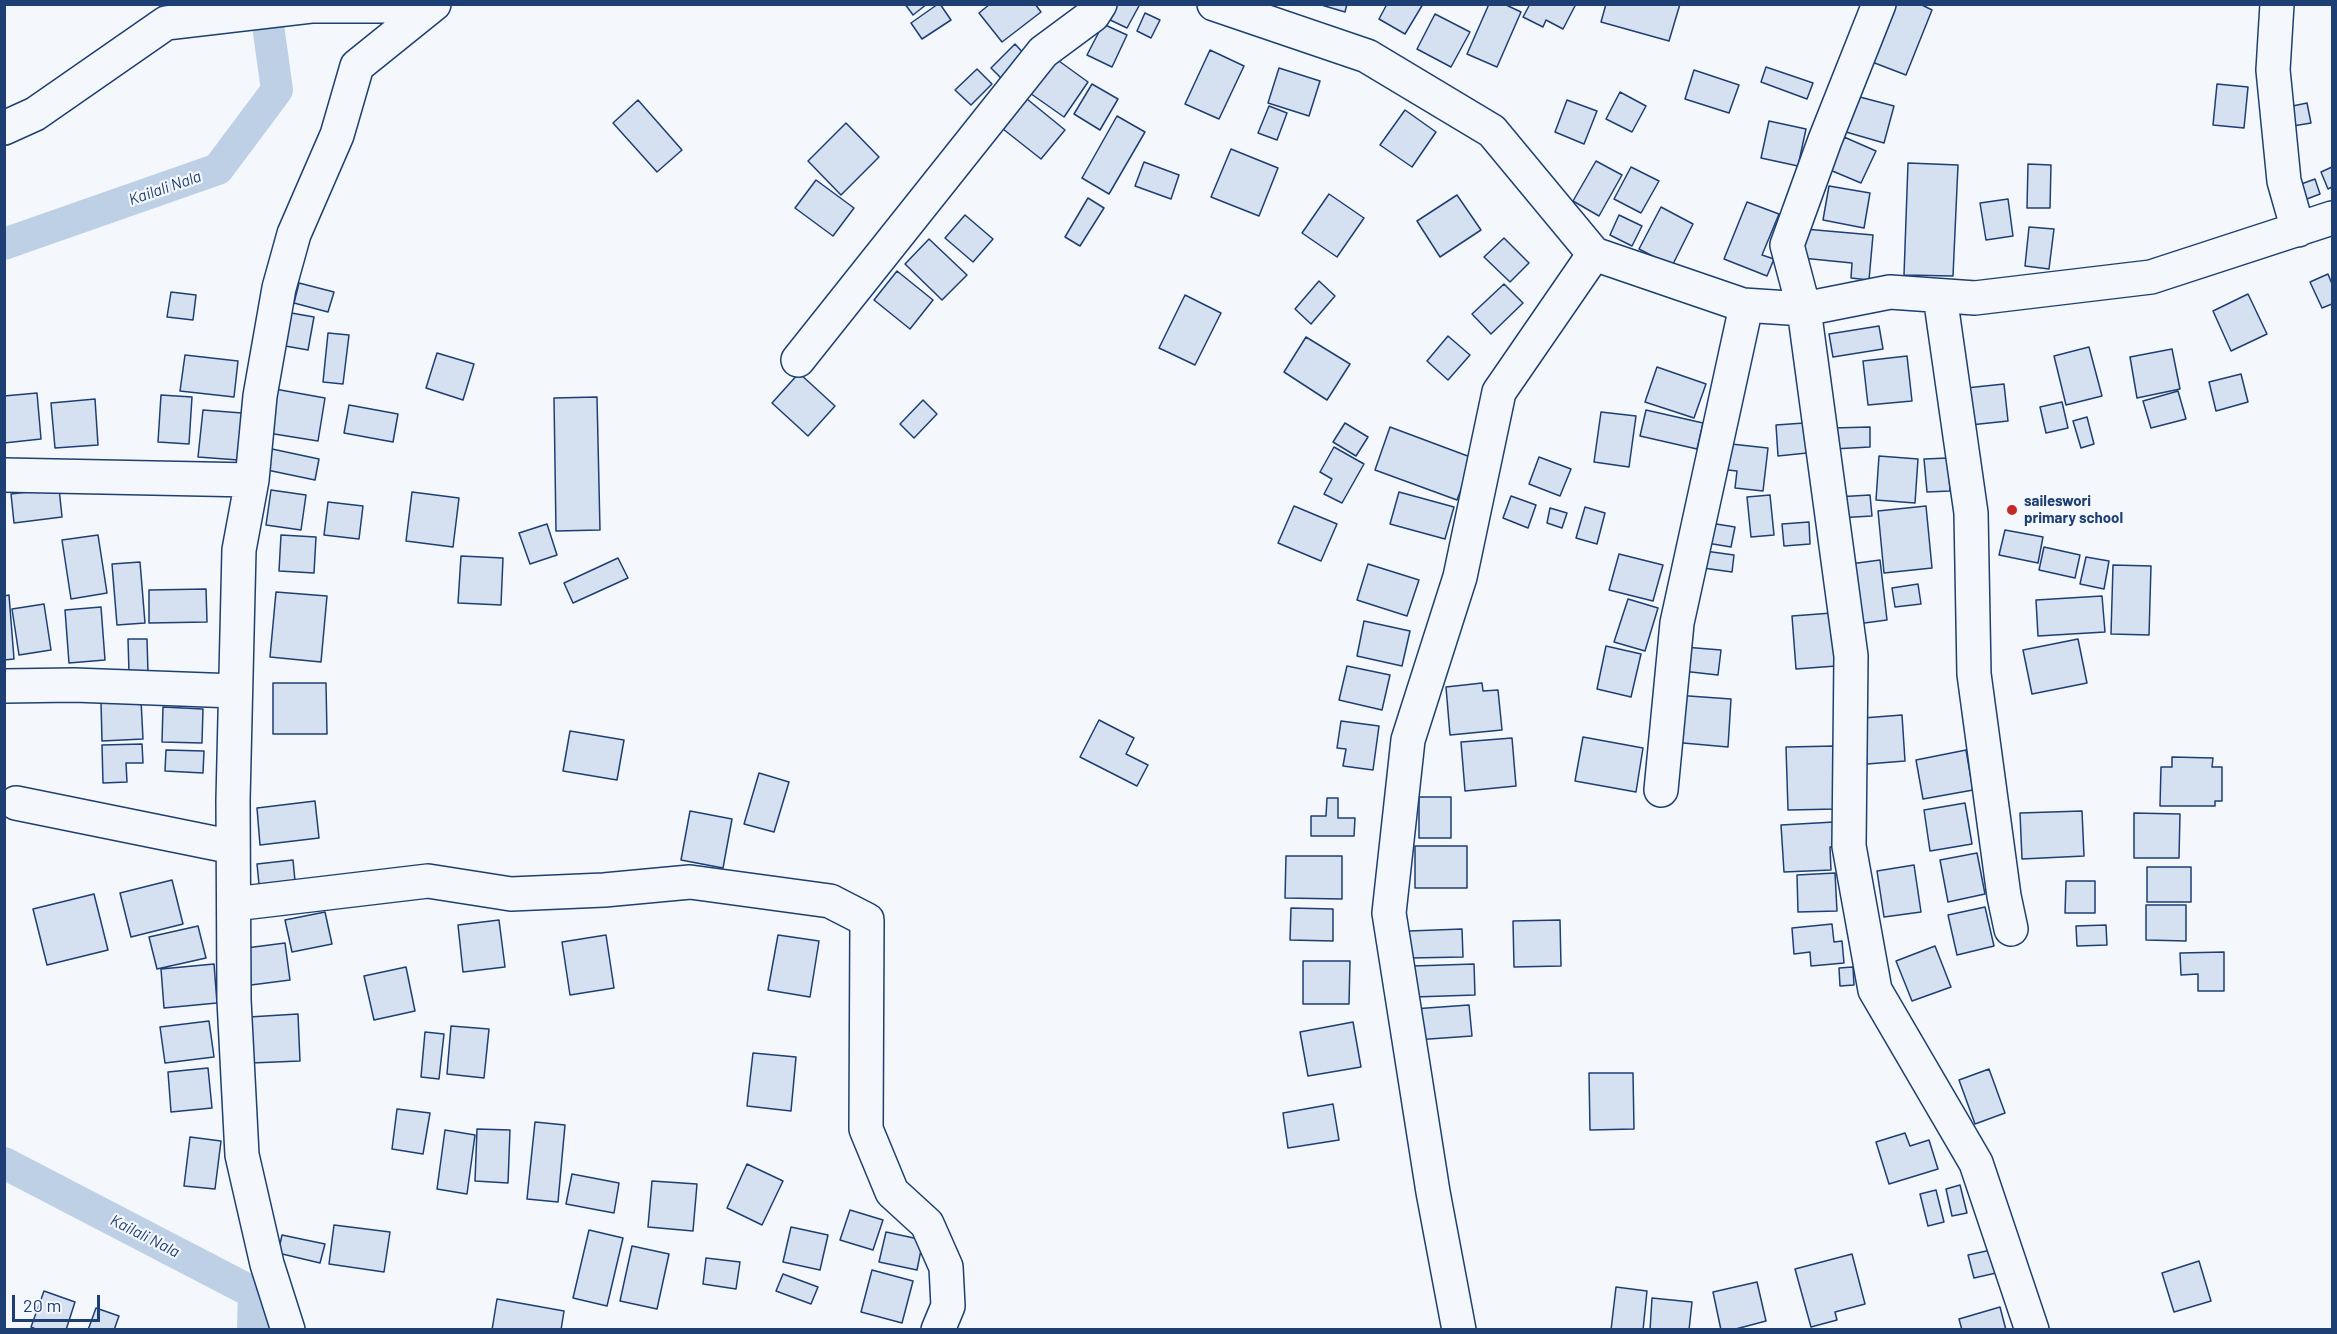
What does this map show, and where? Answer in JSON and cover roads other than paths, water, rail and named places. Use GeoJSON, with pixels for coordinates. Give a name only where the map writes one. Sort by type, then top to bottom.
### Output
{"type":"FeatureCollection","features":[{"type":"Feature","properties":{"kind":"street"},"geometry":{"type":"LineString","coordinates":[[798,360],[1043,52],[1093,15],[1100,4]]}},
{"type":"Feature","properties":{"kind":"street"},"geometry":{"type":"LineString","coordinates":[[1214,4],[1367,56],[1492,131],[1594,254],[1743,304],[1804,309],[1890,292],[1975,298],[2151,277],[2332,218]]}},
{"type":"Feature","properties":{"kind":"street"},"geometry":{"type":"LineString","coordinates":[[1879,4],[1825,140],[1787,245],[1804,309],[1851,656],[1849,846],[1875,990],[1976,1163],[2032,1329]]}},
{"type":"Feature","properties":{"kind":"street"},"geometry":{"type":"LineString","coordinates":[[2277,4],[2273,70],[2280,148],[2284,181],[2298,230]]}},
{"type":"Feature","properties":{"kind":"street"},"geometry":{"type":"LineString","coordinates":[[4,128],[35,114],[166,23],[311,6],[432,5]]}},
{"type":"Feature","properties":{"kind":"street"},"geometry":{"type":"LineString","coordinates":[[288,1329],[267,1264],[242,1155],[234,1000],[233,847],[239,550],[252,480],[260,396],[279,288],[294,234],[337,135],[357,66],[432,5]]}},
{"type":"Feature","properties":{"kind":"street"},"geometry":{"type":"LineString","coordinates":[[1459,1329],[1432,1181],[1389,913],[1408,740],[1460,577],[1499,392],[1594,254]]}},
{"type":"Feature","properties":{"kind":"street"},"geometry":{"type":"LineString","coordinates":[[1940,296],[1971,513],[1974,674],[2004,896],[2011,929]]}},
{"type":"Feature","properties":{"kind":"street"},"geometry":{"type":"LineString","coordinates":[[1661,790],[1677,623],[1742,323],[1743,304]]}},
{"type":"Feature","properties":{"kind":"street"},"geometry":{"type":"LineString","coordinates":[[4,475],[252,480]]}},
{"type":"Feature","properties":{"kind":"street"},"geometry":{"type":"LineString","coordinates":[[4,686],[74,684],[235,691]]}},
{"type":"Feature","properties":{"kind":"street"},"geometry":{"type":"LineString","coordinates":[[16,803],[233,847]]}},
{"type":"Feature","properties":{"kind":"street"},"geometry":{"type":"LineString","coordinates":[[234,904],[428,881],[511,894],[690,882],[830,901],[867,920],[866,1129],[892,1192],[927,1224],[946,1268],[948,1306],[938,1329]]}},
{"type":"Feature","properties":{"kind":"waterway","name":"Kailali Nala"},"geometry":{"type":"LineString","coordinates":[[4,244],[218,169],[277,90],[265,4]]}},
{"type":"Feature","properties":{"kind":"waterway","name":"Kailali Nala"},"geometry":{"type":"LineString","coordinates":[[4,1163],[254,1293],[253,1330]]}},
{"type":"Feature","properties":{"kind":"place","name":"saileswori primary school"},"geometry":{"type":"Point","coordinates":[2012,510]}}]}
